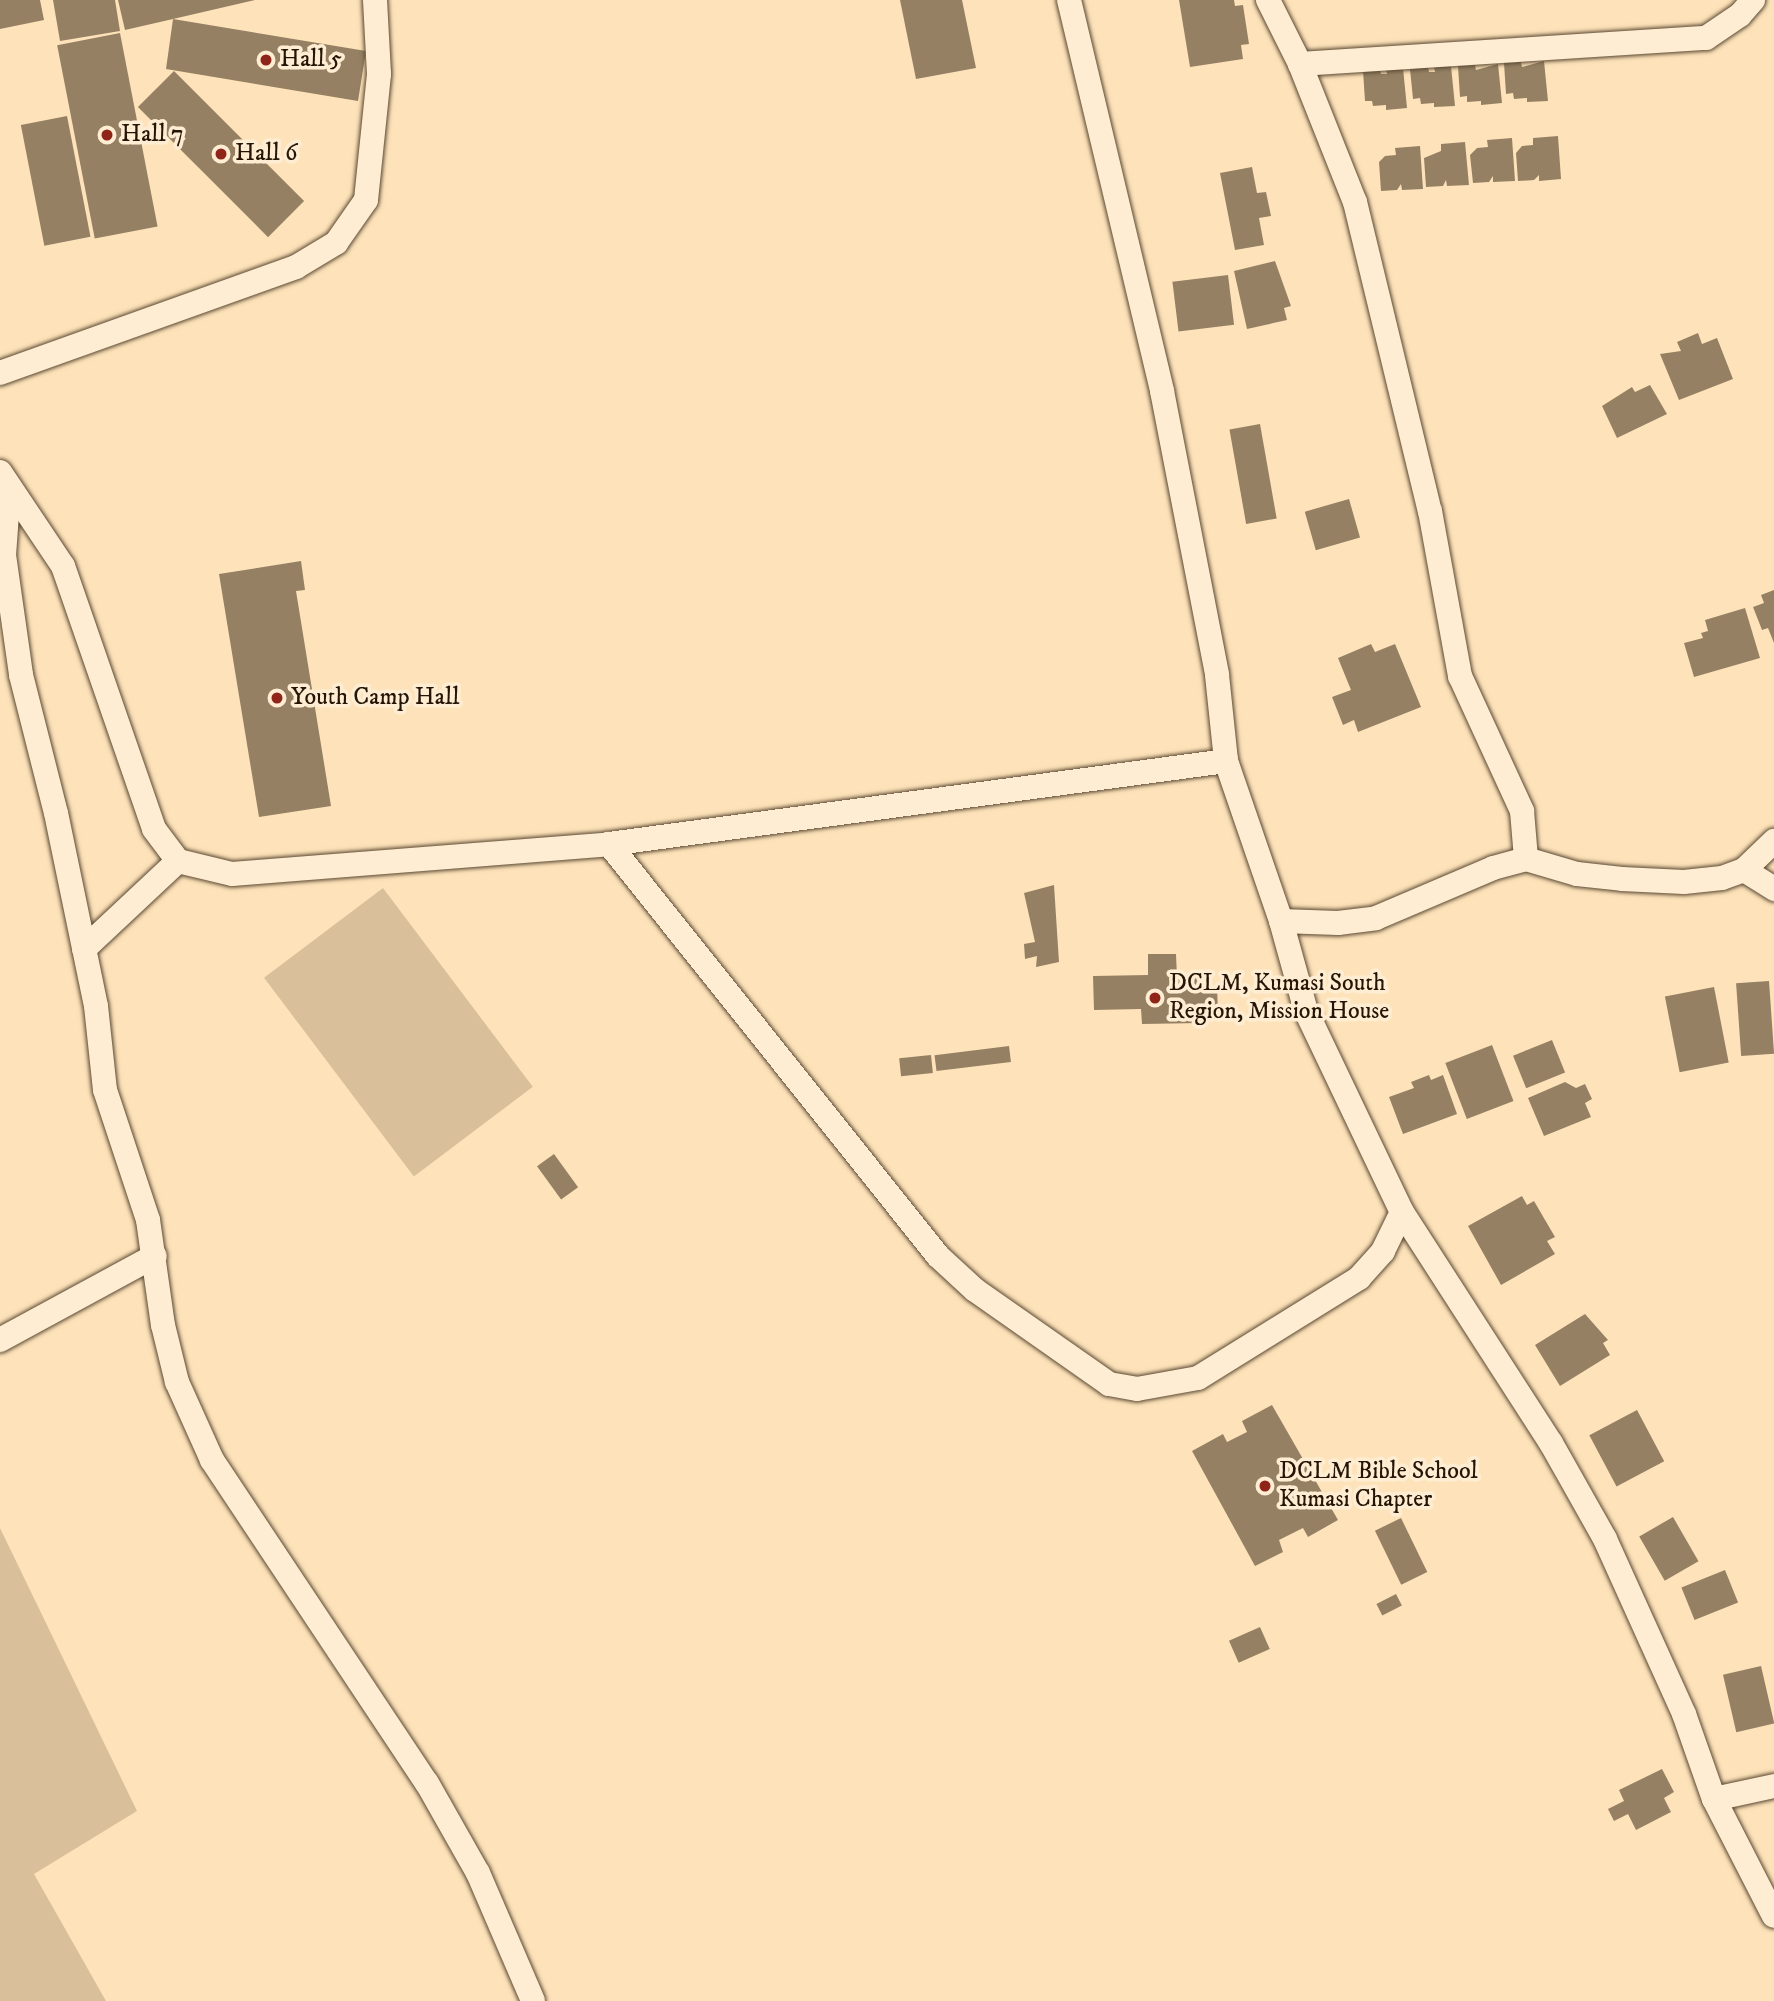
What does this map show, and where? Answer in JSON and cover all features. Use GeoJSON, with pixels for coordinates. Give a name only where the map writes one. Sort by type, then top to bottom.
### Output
{"type":"FeatureCollection","features":[{"type":"Feature","properties":{"kind":"street"},"geometry":{"type":"LineString","coordinates":[[0,373],[296,267],[336,243],[366,200],[379,74],[375,0]]}},
{"type":"Feature","properties":{"kind":"street"},"geometry":{"type":"LineString","coordinates":[[1069,0],[1162,391],[1217,676],[1226,761],[1281,921],[1306,1011],[1402,1212],[1551,1443],[1605,1539],[1685,1714],[1714,1799],[1774,1916]]}},
{"type":"Feature","properties":{"kind":"street"},"geometry":{"type":"LineString","coordinates":[[1268,0],[1300,64],[1355,202],[1430,512],[1460,676],[1522,811],[1526,859]]}},
{"type":"Feature","properties":{"kind":"street"},"geometry":{"type":"LineString","coordinates":[[1300,64],[1706,38],[1740,15],[1752,0]]}},
{"type":"Feature","properties":{"kind":"street"},"geometry":{"type":"LineString","coordinates":[[4,480],[63,566],[154,829],[178,861],[232,874],[608,844],[1226,761]]}},
{"type":"Feature","properties":{"kind":"street"},"geometry":{"type":"LineString","coordinates":[[4,480],[4,555],[21,675],[84,949],[106,1090],[155,1256],[163,1325],[177,1382],[212,1460],[427,1783],[478,1873],[533,2001]]}},
{"type":"Feature","properties":{"kind":"street"},"geometry":{"type":"LineString","coordinates":[[1281,921],[1338,923],[1376,918],[1493,868],[1526,859],[1577,874],[1672,882],[1722,878],[1744,870],[1774,841]]}},
{"type":"Feature","properties":{"kind":"street"},"geometry":{"type":"LineString","coordinates":[[608,844],[939,1256],[975,1290],[1109,1384],[1137,1389],[1198,1378],[1359,1278],[1383,1251],[1402,1212]]}},
{"type":"Feature","properties":{"kind":"street"},"geometry":{"type":"LineString","coordinates":[[84,949],[178,861]]}},
{"type":"Feature","properties":{"kind":"street"},"geometry":{"type":"LineString","coordinates":[[1744,870],[1774,889]]}},
{"type":"Feature","properties":{"kind":"street"},"geometry":{"type":"LineString","coordinates":[[0,1340],[155,1256]]}},
{"type":"Feature","properties":{"kind":"street"},"geometry":{"type":"LineString","coordinates":[[1714,1799],[1774,1786]]}},
{"type":"Feature","properties":{"kind":"shaded area"},"geometry":{"type":"Polygon","coordinates":[[[383,888],[533,1087],[414,1177],[264,978],[383,888]]]}},
{"type":"Feature","properties":{"kind":"shaded area"},"geometry":{"type":"Polygon","coordinates":[[[0,1528],[137,1811],[34,1874],[106,2001],[0,2001],[0,1528]]]}},
{"type":"Feature","properties":{"kind":"building"},"geometry":{"type":"Polygon","coordinates":[[[0,0],[40,0],[44,20],[0,29],[0,0]]]}},
{"type":"Feature","properties":{"kind":"building"},"geometry":{"type":"Polygon","coordinates":[[[53,0],[115,0],[120,31],[60,41],[53,0]]]}},
{"type":"Feature","properties":{"kind":"building"},"geometry":{"type":"Polygon","coordinates":[[[118,0],[255,0],[125,30],[118,0]]]}},
{"type":"Feature","properties":{"kind":"building"},"geometry":{"type":"Polygon","coordinates":[[[900,0],[962,0],[976,68],[916,79],[900,0]]]}},
{"type":"Feature","properties":{"kind":"building"},"geometry":{"type":"Polygon","coordinates":[[[1179,0],[1234,0],[1235,6],[1243,5],[1249,44],[1241,45],[1243,59],[1190,67],[1179,0]]]}},
{"type":"Feature","properties":{"kind":"building","name":"Hall 5"},"geometry":{"type":"Polygon","coordinates":[[[173,19],[366,51],[358,101],[166,69],[173,19]]]}},
{"type":"Feature","properties":{"kind":"building","name":"Hall 7"},"geometry":{"type":"Polygon","coordinates":[[[120,33],[158,226],[95,239],[57,45],[120,33]]]}},
{"type":"Feature","properties":{"kind":"building"},"geometry":{"type":"Polygon","coordinates":[[[1544,61],[1548,101],[1527,102],[1527,98],[1514,99],[1513,93],[1506,94],[1504,63],[1521,62],[1522,67],[1544,61]]]}},
{"type":"Feature","properties":{"kind":"building"},"geometry":{"type":"Polygon","coordinates":[[[1498,64],[1502,103],[1481,105],[1481,101],[1467,102],[1467,96],[1460,97],[1458,66],[1475,65],[1476,70],[1498,64]]]}},
{"type":"Feature","properties":{"kind":"building"},"geometry":{"type":"Polygon","coordinates":[[[1451,66],[1455,106],[1434,107],[1434,103],[1421,104],[1420,98],[1413,99],[1410,69],[1428,67],[1429,72],[1435,72],[1434,67],[1451,66]]]}},
{"type":"Feature","properties":{"kind":"building"},"geometry":{"type":"Polygon","coordinates":[[[1403,68],[1407,108],[1386,110],[1386,105],[1373,106],[1372,101],[1365,101],[1363,71],[1380,69],[1381,74],[1387,74],[1386,69],[1403,68]]]}},
{"type":"Feature","properties":{"kind":"building","name":"Hall 6"},"geometry":{"type":"Polygon","coordinates":[[[174,71],[304,201],[268,237],[138,107],[174,71]]]}},
{"type":"Feature","properties":{"kind":"building"},"geometry":{"type":"Polygon","coordinates":[[[67,116],[90,237],[44,246],[21,125],[67,116]]]}},
{"type":"Feature","properties":{"kind":"building"},"geometry":{"type":"Polygon","coordinates":[[[1558,136],[1561,179],[1539,181],[1539,175],[1534,180],[1518,181],[1516,153],[1522,146],[1533,145],[1533,138],[1558,136]]]}},
{"type":"Feature","properties":{"kind":"building"},"geometry":{"type":"Polygon","coordinates":[[[1512,138],[1515,181],[1493,182],[1493,176],[1489,182],[1473,183],[1470,155],[1477,148],[1488,147],[1487,140],[1512,138]]]}},
{"type":"Feature","properties":{"kind":"building"},"geometry":{"type":"Polygon","coordinates":[[[1465,142],[1469,185],[1447,186],[1446,180],[1443,186],[1426,187],[1424,158],[1441,151],[1441,144],[1465,142]]]}},
{"type":"Feature","properties":{"kind":"building"},"geometry":{"type":"Polygon","coordinates":[[[1420,146],[1423,189],[1402,190],[1401,184],[1397,190],[1381,191],[1379,162],[1385,156],[1396,155],[1395,148],[1420,146]]]}},
{"type":"Feature","properties":{"kind":"building"},"geometry":{"type":"Polygon","coordinates":[[[1252,167],[1257,193],[1266,192],[1271,216],[1259,218],[1264,245],[1235,250],[1220,173],[1252,167]]]}},
{"type":"Feature","properties":{"kind":"building"},"geometry":{"type":"Polygon","coordinates":[[[1275,261],[1291,306],[1284,308],[1287,320],[1247,329],[1234,271],[1275,261]]]}},
{"type":"Feature","properties":{"kind":"building"},"geometry":{"type":"Polygon","coordinates":[[[1228,275],[1234,325],[1179,331],[1172,282],[1228,275]]]}},
{"type":"Feature","properties":{"kind":"building"},"geometry":{"type":"Polygon","coordinates":[[[1698,333],[1702,344],[1717,338],[1733,379],[1679,400],[1660,354],[1681,351],[1677,342],[1698,333]]]}},
{"type":"Feature","properties":{"kind":"building"},"geometry":{"type":"Polygon","coordinates":[[[1650,385],[1667,414],[1617,438],[1602,406],[1632,387],[1635,392],[1650,385]]]}},
{"type":"Feature","properties":{"kind":"building"},"geometry":{"type":"Polygon","coordinates":[[[1260,424],[1277,519],[1246,524],[1229,429],[1260,424]]]}},
{"type":"Feature","properties":{"kind":"building"},"geometry":{"type":"Polygon","coordinates":[[[1349,499],[1360,537],[1316,550],[1305,512],[1349,499]]]}},
{"type":"Feature","properties":{"kind":"building","name":"Youth Camp Hall"},"geometry":{"type":"Polygon","coordinates":[[[301,561],[305,590],[296,591],[331,806],[259,817],[219,574],[301,561]]]}},
{"type":"Feature","properties":{"kind":"building"},"geometry":{"type":"Polygon","coordinates":[[[1774,590],[1774,643],[1768,628],[1762,630],[1753,607],[1764,603],[1761,595],[1774,590]]]}},
{"type":"Feature","properties":{"kind":"building"},"geometry":{"type":"Polygon","coordinates":[[[1745,608],[1760,658],[1694,677],[1684,643],[1703,638],[1701,633],[1708,631],[1705,620],[1745,608]]]}},
{"type":"Feature","properties":{"kind":"building"},"geometry":{"type":"Polygon","coordinates":[[[1371,644],[1375,652],[1395,644],[1421,707],[1358,732],[1354,720],[1343,725],[1332,697],[1351,690],[1338,658],[1371,644]]]}},
{"type":"Feature","properties":{"kind":"building"},"geometry":{"type":"Polygon","coordinates":[[[1054,885],[1059,962],[1036,967],[1037,956],[1025,959],[1024,944],[1035,942],[1024,893],[1054,885]]]}},
{"type":"Feature","properties":{"kind":"building","name":"DCLM, Kumasi South Region, Mission House"},"geometry":{"type":"Polygon","coordinates":[[[1148,954],[1176,954],[1177,977],[1199,977],[1199,988],[1217,987],[1218,1012],[1201,1012],[1201,1023],[1142,1024],[1141,1009],[1094,1010],[1093,976],[1148,975],[1148,954]]]}},
{"type":"Feature","properties":{"kind":"building"},"geometry":{"type":"Polygon","coordinates":[[[1769,981],[1774,1054],[1741,1056],[1736,983],[1769,981]]]}},
{"type":"Feature","properties":{"kind":"building"},"geometry":{"type":"Polygon","coordinates":[[[1714,987],[1729,1063],[1680,1072],[1665,997],[1714,987]]]}},
{"type":"Feature","properties":{"kind":"building"},"geometry":{"type":"Polygon","coordinates":[[[1552,1040],[1565,1072],[1526,1088],[1513,1056],[1552,1040]]]}},
{"type":"Feature","properties":{"kind":"building"},"geometry":{"type":"Polygon","coordinates":[[[1492,1045],[1514,1101],[1467,1119],[1445,1063],[1492,1045]]]}},
{"type":"Feature","properties":{"kind":"building"},"geometry":{"type":"Polygon","coordinates":[[[1009,1046],[1011,1062],[937,1071],[935,1055],[1009,1046]]]}},
{"type":"Feature","properties":{"kind":"building"},"geometry":{"type":"Polygon","coordinates":[[[931,1055],[933,1073],[901,1076],[899,1058],[931,1055]]]}},
{"type":"Feature","properties":{"kind":"building"},"geometry":{"type":"Polygon","coordinates":[[[1429,1075],[1431,1080],[1443,1075],[1457,1114],[1403,1134],[1389,1097],[1414,1088],[1411,1082],[1429,1075]]]}},
{"type":"Feature","properties":{"kind":"building"},"geometry":{"type":"Polygon","coordinates":[[[1565,1082],[1576,1088],[1585,1084],[1592,1099],[1585,1103],[1591,1117],[1544,1136],[1528,1098],[1565,1082]]]}},
{"type":"Feature","properties":{"kind":"building"},"geometry":{"type":"Polygon","coordinates":[[[554,1154],[578,1187],[561,1200],[537,1166],[554,1154]]]}},
{"type":"Feature","properties":{"kind":"building"},"geometry":{"type":"Polygon","coordinates":[[[1522,1196],[1527,1205],[1534,1201],[1555,1237],[1547,1241],[1555,1254],[1501,1285],[1468,1226],[1522,1196]]]}},
{"type":"Feature","properties":{"kind":"building"},"geometry":{"type":"Polygon","coordinates":[[[1585,1314],[1608,1340],[1603,1343],[1610,1355],[1560,1386],[1535,1345],[1585,1314]]]}},
{"type":"Feature","properties":{"kind":"building","name":"DCLM Bible School Kumasi Chapter"},"geometry":{"type":"Polygon","coordinates":[[[1272,1405],[1338,1520],[1308,1537],[1303,1528],[1279,1540],[1283,1552],[1255,1566],[1192,1451],[1223,1434],[1227,1442],[1247,1432],[1242,1421],[1272,1405]]]}},
{"type":"Feature","properties":{"kind":"building"},"geometry":{"type":"Polygon","coordinates":[[[1637,1410],[1664,1461],[1617,1487],[1589,1435],[1637,1410]]]}},
{"type":"Feature","properties":{"kind":"building"},"geometry":{"type":"Polygon","coordinates":[[[1673,1517],[1698,1561],[1665,1581],[1639,1536],[1673,1517]]]}},
{"type":"Feature","properties":{"kind":"building"},"geometry":{"type":"Polygon","coordinates":[[[1401,1518],[1427,1572],[1401,1585],[1375,1531],[1401,1518]]]}},
{"type":"Feature","properties":{"kind":"building"},"geometry":{"type":"Polygon","coordinates":[[[1725,1570],[1738,1602],[1695,1620],[1681,1588],[1725,1570]]]}},
{"type":"Feature","properties":{"kind":"building"},"geometry":{"type":"Polygon","coordinates":[[[1396,1594],[1402,1606],[1382,1616],[1376,1604],[1396,1594]]]}},
{"type":"Feature","properties":{"kind":"building"},"geometry":{"type":"Polygon","coordinates":[[[1260,1627],[1270,1649],[1239,1663],[1229,1641],[1260,1627]]]}},
{"type":"Feature","properties":{"kind":"building"},"geometry":{"type":"Polygon","coordinates":[[[1761,1666],[1774,1724],[1736,1732],[1723,1675],[1761,1666]]]}},
{"type":"Feature","properties":{"kind":"building"},"geometry":{"type":"Polygon","coordinates":[[[1662,1769],[1674,1792],[1664,1798],[1671,1812],[1636,1830],[1628,1814],[1614,1821],[1608,1809],[1624,1801],[1619,1790],[1662,1769]]]}},
{"type":"Feature","properties":{"kind":"place","name":"Hall 5"},"geometry":{"type":"Point","coordinates":[266,60]}},
{"type":"Feature","properties":{"kind":"place","name":"Hall 7"},"geometry":{"type":"Point","coordinates":[107,135]}},
{"type":"Feature","properties":{"kind":"place","name":"Hall 6"},"geometry":{"type":"Point","coordinates":[221,154]}},
{"type":"Feature","properties":{"kind":"place","name":"Youth Camp Hall"},"geometry":{"type":"Point","coordinates":[277,698]}},
{"type":"Feature","properties":{"kind":"place","name":"DCLM, Kumasi South Region, Mission House"},"geometry":{"type":"Point","coordinates":[1155,998]}},
{"type":"Feature","properties":{"kind":"place","name":"DCLM Bible School Kumasi Chapter"},"geometry":{"type":"Point","coordinates":[1265,1486]}}]}
